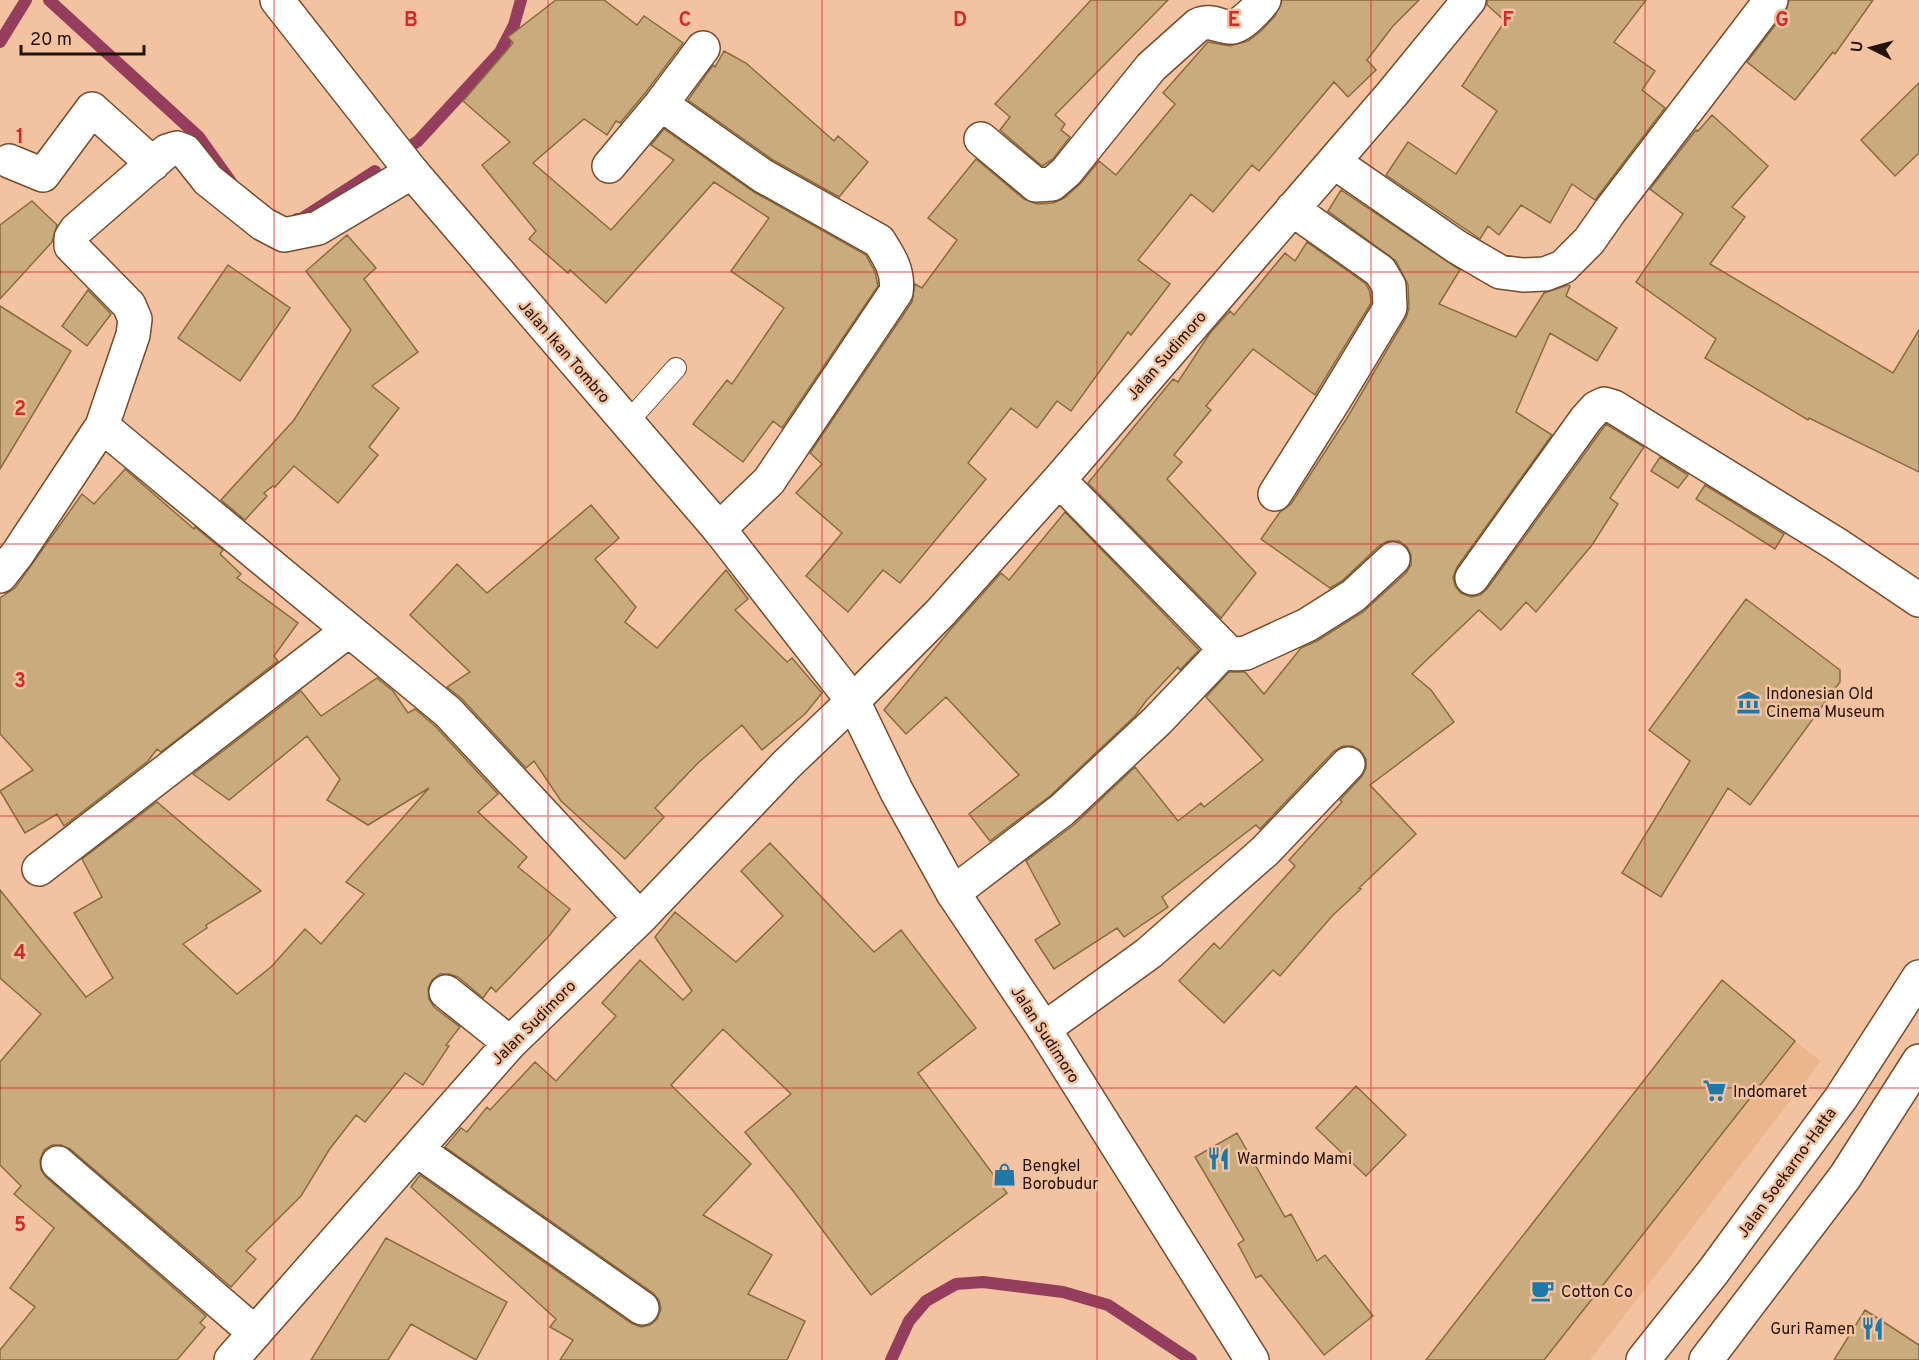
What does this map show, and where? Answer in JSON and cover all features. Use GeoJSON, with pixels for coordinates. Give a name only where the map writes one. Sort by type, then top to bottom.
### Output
{"type":"FeatureCollection","features":[{"type":"Feature","properties":{"kind":"street","name":"Jalan Ikan Tombro"},"geometry":{"type":"LineString","coordinates":[[277,0],[412,172],[719,529],[854,701]]}},
{"type":"Feature","properties":{"kind":"street"},"geometry":{"type":"LineString","coordinates":[[981,139],[1036,185],[1052,184],[1066,172],[1151,67],[1198,24],[1208,22],[1229,27],[1236,26],[1264,0]]}},
{"type":"Feature","properties":{"kind":"street","name":"Jalan Sudimoro"},"geometry":{"type":"LineString","coordinates":[[231,1360],[510,1043],[640,918],[786,765],[854,701],[941,612],[1059,480],[1334,162],[1469,0]]}},
{"type":"Feature","properties":{"kind":"street"},"geometry":{"type":"LineString","coordinates":[[1334,162],[1457,247],[1500,272],[1523,275],[1545,274],[1563,267],[1589,241],[1771,0]]}},
{"type":"Feature","properties":{"kind":"street"},"geometry":{"type":"LineString","coordinates":[[609,166],[661,104],[703,48]]}},
{"type":"Feature","properties":{"kind":"street"},"geometry":{"type":"LineString","coordinates":[[661,104],[763,176],[879,241],[891,259],[896,275],[896,292],[769,482],[719,529]]}},
{"type":"Feature","properties":{"kind":"street"},"geometry":{"type":"LineString","coordinates":[[9,161],[43,175],[92,109],[153,164]]}},
{"type":"Feature","properties":{"kind":"street"},"geometry":{"type":"LineString","coordinates":[[0,576],[18,553],[102,426],[133,335],[135,319],[129,305],[76,254],[71,246],[70,238],[75,230],[153,164],[177,148],[189,155],[208,180],[263,224],[284,235],[318,228],[412,172]]}},
{"type":"Feature","properties":{"kind":"street"},"geometry":{"type":"LineString","coordinates":[[1275,494],[1390,308],[1391,296],[1389,286],[1380,271],[1292,210]]}},
{"type":"Feature","properties":{"kind":"street"},"geometry":{"type":"LineString","coordinates":[[1472,578],[1586,419],[1596,408],[1604,404],[1614,407],[1836,544],[1919,600]]}},
{"type":"Feature","properties":{"kind":"street"},"geometry":{"type":"LineString","coordinates":[[102,426],[448,712],[640,918]]}},
{"type":"Feature","properties":{"kind":"street"},"geometry":{"type":"LineString","coordinates":[[1059,480],[1228,652],[1245,653],[1307,625],[1353,596],[1393,559]]}},
{"type":"Feature","properties":{"kind":"street"},"geometry":{"type":"LineString","coordinates":[[39,869],[349,630]]}},
{"type":"Feature","properties":{"kind":"street"},"geometry":{"type":"LineString","coordinates":[[953,893],[1062,810],[1157,721],[1220,655],[1228,652]]}},
{"type":"Feature","properties":{"kind":"street","name":"Jalan Sudimoro"},"geometry":{"type":"LineString","coordinates":[[854,701],[897,792],[953,893],[1044,1029],[1252,1360]]}},
{"type":"Feature","properties":{"kind":"street"},"geometry":{"type":"LineString","coordinates":[[1044,1029],[1149,953],[1264,851],[1348,764]]}},
{"type":"Feature","properties":{"kind":"street","name":"Jalan Soekarno-Hatta"},"geometry":{"type":"LineString","coordinates":[[1643,1360],[1713,1272],[1841,1098],[1919,977]]}},
{"type":"Feature","properties":{"kind":"street"},"geometry":{"type":"LineString","coordinates":[[446,992],[510,1043]]}},
{"type":"Feature","properties":{"kind":"street"},"geometry":{"type":"LineString","coordinates":[[1706,1360],[1845,1177],[1919,1061]]}},
{"type":"Feature","properties":{"kind":"street"},"geometry":{"type":"LineString","coordinates":[[417,1150],[642,1308]]}},
{"type":"Feature","properties":{"kind":"street"},"geometry":{"type":"LineString","coordinates":[[58,1163],[255,1333]]}},
{"type":"Feature","properties":{"kind":"lane"},"geometry":{"type":"LineString","coordinates":[[627,423],[676,368]]}},
{"type":"Feature","properties":{"kind":"shaded area"},"geometry":{"type":"Polygon","coordinates":[[[1722,980],[1821,1061],[1590,1360],[1426,1360],[1722,980]]]}},
{"type":"Feature","properties":{"kind":"building"},"geometry":{"type":"Polygon","coordinates":[[[556,0],[604,0],[637,25],[644,16],[683,43],[646,92],[620,123],[616,121],[607,135],[584,119],[533,163],[611,230],[674,160],[651,145],[664,129],[754,192],[866,255],[875,272],[878,286],[782,428],[773,421],[743,462],[693,424],[727,380],[732,384],[784,308],[731,271],[769,218],[714,182],[606,303],[570,270],[568,273],[529,239],[536,231],[482,165],[510,142],[463,101],[513,43],[508,37],[556,0]]]}},
{"type":"Feature","properties":{"kind":"building"},"geometry":{"type":"Polygon","coordinates":[[[1091,0],[1168,0],[1055,115],[1065,124],[1061,130],[1070,137],[1053,159],[1042,166],[1000,130],[1010,117],[995,104],[1091,0]]]}},
{"type":"Feature","properties":{"kind":"building"},"geometry":{"type":"Polygon","coordinates":[[[1282,0],[1419,0],[1393,26],[1367,60],[1376,70],[1348,97],[1334,82],[1259,171],[1252,165],[1213,212],[1191,194],[1138,260],[1170,284],[1131,335],[1128,332],[1071,411],[1057,401],[1037,428],[1011,408],[968,463],[986,479],[900,583],[883,570],[848,612],[806,576],[842,533],[796,493],[822,464],[810,453],[912,302],[915,284],[922,288],[957,240],[928,218],[976,159],[1024,199],[1037,204],[1053,203],[1064,198],[1080,184],[1099,161],[1116,175],[1175,104],[1163,93],[1208,42],[1230,46],[1248,41],[1275,16],[1282,0]]]}},
{"type":"Feature","properties":{"kind":"building"},"geometry":{"type":"Polygon","coordinates":[[[1487,0],[1646,0],[1614,42],[1655,71],[1642,90],[1665,108],[1595,200],[1572,184],[1550,223],[1521,205],[1499,235],[1488,226],[1480,239],[1386,175],[1408,142],[1456,174],[1497,111],[1462,86],[1505,21],[1487,5],[1487,0]]]}},
{"type":"Feature","properties":{"kind":"building"},"geometry":{"type":"Polygon","coordinates":[[[1789,0],[1873,0],[1835,54],[1833,52],[1795,100],[1747,62],[1786,11],[1789,0]]]}},
{"type":"Feature","properties":{"kind":"building"},"geometry":{"type":"Polygon","coordinates":[[[724,51],[746,63],[834,141],[838,136],[868,162],[839,197],[773,160],[688,100],[713,65],[715,67],[724,51]]]}},
{"type":"Feature","properties":{"kind":"building"},"geometry":{"type":"Polygon","coordinates":[[[1919,83],[1919,153],[1895,176],[1861,140],[1919,83]]]}},
{"type":"Feature","properties":{"kind":"building"},"geometry":{"type":"Polygon","coordinates":[[[1712,115],[1768,166],[1732,207],[1745,217],[1710,264],[1893,373],[1919,330],[1919,472],[1809,418],[1808,420],[1705,358],[1716,339],[1636,282],[1683,214],[1650,189],[1696,130],[1698,131],[1712,115]]]}},
{"type":"Feature","properties":{"kind":"building"},"geometry":{"type":"Polygon","coordinates":[[[1341,190],[1460,270],[1439,304],[1516,337],[1544,293],[1568,285],[1570,286],[1566,296],[1617,328],[1597,361],[1550,333],[1516,412],[1552,435],[1457,567],[1453,577],[1455,586],[1461,593],[1471,597],[1480,595],[1487,589],[1606,424],[1644,447],[1610,498],[1618,504],[1592,545],[1536,612],[1526,602],[1501,630],[1479,610],[1412,674],[1431,690],[1454,722],[1370,785],[1416,834],[1333,915],[1280,976],[1273,970],[1224,1023],[1179,981],[1214,943],[1220,949],[1295,866],[1289,860],[1342,802],[1340,800],[1362,776],[1366,768],[1366,759],[1360,750],[1352,746],[1343,746],[1334,751],[1260,829],[1256,825],[1162,897],[1168,907],[1124,937],[1117,928],[1054,969],[1035,940],[1060,924],[1026,861],[1075,824],[1135,767],[1178,821],[1201,803],[1204,807],[1263,760],[1206,697],[1229,672],[1245,672],[1264,694],[1301,648],[1317,641],[1363,612],[1406,573],[1411,565],[1411,555],[1407,547],[1399,541],[1388,541],[1380,545],[1342,581],[1330,588],[1261,539],[1280,512],[1291,504],[1347,418],[1406,318],[1409,308],[1408,285],[1396,261],[1328,211],[1341,190]]]}},
{"type":"Feature","properties":{"kind":"building"},"geometry":{"type":"Polygon","coordinates":[[[32,201],[57,225],[52,242],[0,299],[0,225],[32,201]]]}},
{"type":"Feature","properties":{"kind":"building"},"geometry":{"type":"Polygon","coordinates":[[[347,235],[376,268],[364,279],[418,352],[372,386],[399,408],[369,447],[378,455],[338,503],[294,466],[275,487],[273,486],[264,493],[267,496],[245,520],[221,500],[294,420],[351,330],[306,271],[347,235]]]}},
{"type":"Feature","properties":{"kind":"building"},"geometry":{"type":"Polygon","coordinates":[[[1307,242],[1366,284],[1370,292],[1371,303],[1315,395],[1253,349],[1206,406],[1211,410],[1174,455],[1182,462],[1167,479],[1256,573],[1221,618],[1088,483],[1173,379],[1178,382],[1210,333],[1230,311],[1234,315],[1285,253],[1295,261],[1307,242]]]}},
{"type":"Feature","properties":{"kind":"building"},"geometry":{"type":"Polygon","coordinates":[[[228,265],[290,308],[240,381],[178,338],[228,265]]]}},
{"type":"Feature","properties":{"kind":"building"},"geometry":{"type":"Polygon","coordinates":[[[88,290],[111,314],[87,346],[62,326],[88,290]]]}},
{"type":"Feature","properties":{"kind":"building"},"geometry":{"type":"Polygon","coordinates":[[[0,306],[71,351],[0,469],[0,306]]]}},
{"type":"Feature","properties":{"kind":"building"},"geometry":{"type":"Polygon","coordinates":[[[1660,457],[1688,475],[1678,488],[1651,471],[1660,457]]]}},
{"type":"Feature","properties":{"kind":"building"},"geometry":{"type":"Polygon","coordinates":[[[125,469],[194,529],[195,527],[223,550],[220,554],[241,574],[237,578],[298,623],[274,656],[278,661],[161,752],[157,749],[148,761],[64,826],[57,814],[25,833],[0,791],[33,770],[0,734],[0,598],[15,588],[82,494],[94,504],[125,469]]]}},
{"type":"Feature","properties":{"kind":"building"},"geometry":{"type":"Polygon","coordinates":[[[1705,485],[1784,534],[1775,549],[1696,499],[1705,485]]]}},
{"type":"Feature","properties":{"kind":"building"},"geometry":{"type":"Polygon","coordinates":[[[591,505],[619,538],[595,559],[636,607],[625,622],[657,648],[726,570],[748,599],[735,610],[787,662],[792,658],[822,693],[805,714],[762,750],[742,725],[698,763],[655,808],[664,817],[625,859],[561,801],[534,761],[526,768],[462,699],[447,687],[470,672],[410,615],[457,564],[487,593],[591,505]]]}},
{"type":"Feature","properties":{"kind":"building"},"geometry":{"type":"Polygon","coordinates":[[[1065,512],[1199,650],[1180,670],[1178,667],[1135,716],[1050,796],[990,841],[969,814],[1019,775],[946,697],[906,734],[884,710],[1001,573],[1009,580],[1065,512]]]}},
{"type":"Feature","properties":{"kind":"building","name":"Indonesian Old Cinema Museum"},"geometry":{"type":"Polygon","coordinates":[[[1746,599],[1840,670],[1840,682],[1750,805],[1728,788],[1661,897],[1622,873],[1690,761],[1649,730],[1746,599]]]}},
{"type":"Feature","properties":{"kind":"building"},"geometry":{"type":"Polygon","coordinates":[[[377,678],[393,691],[408,713],[415,709],[435,726],[498,794],[478,812],[527,857],[518,867],[570,909],[548,937],[496,992],[491,987],[483,998],[458,977],[449,974],[440,974],[432,980],[428,989],[429,999],[434,1007],[460,1027],[446,1045],[449,1046],[423,1085],[405,1073],[365,1122],[356,1115],[329,1150],[301,1196],[246,1251],[256,1259],[231,1287],[70,1149],[61,1145],[52,1145],[44,1150],[40,1160],[41,1170],[46,1177],[206,1316],[200,1323],[205,1327],[177,1360],[0,1360],[0,1350],[35,1307],[10,1288],[54,1228],[14,1194],[21,1186],[0,1165],[0,1062],[41,1014],[0,978],[0,890],[86,997],[113,978],[74,913],[102,897],[82,859],[157,802],[261,891],[206,925],[207,928],[183,944],[237,994],[271,967],[305,929],[321,944],[364,894],[346,882],[429,788],[368,825],[327,800],[340,779],[307,736],[229,800],[193,774],[301,691],[321,716],[377,678]]]}},
{"type":"Feature","properties":{"kind":"building"},"geometry":{"type":"Polygon","coordinates":[[[770,843],[874,952],[901,930],[976,1028],[918,1073],[1007,1193],[871,1295],[794,1192],[745,1132],[791,1094],[723,1029],[671,1085],[751,1164],[703,1215],[772,1255],[748,1294],[805,1321],[787,1360],[560,1360],[573,1340],[550,1327],[556,1319],[411,1187],[420,1175],[631,1323],[641,1327],[650,1325],[657,1319],[661,1309],[659,1300],[653,1293],[445,1147],[461,1128],[467,1132],[487,1107],[490,1110],[535,1062],[556,1081],[616,1016],[602,1003],[640,960],[683,1000],[692,991],[655,937],[675,912],[736,962],[783,916],[741,871],[770,843]]]}},
{"type":"Feature","properties":{"kind":"building"},"geometry":{"type":"Polygon","coordinates":[[[1722,980],[1795,1041],[1544,1360],[1426,1360],[1722,980]]]}},
{"type":"Feature","properties":{"kind":"building"},"geometry":{"type":"Polygon","coordinates":[[[1356,1086],[1406,1135],[1366,1176],[1316,1128],[1356,1086]]]}},
{"type":"Feature","properties":{"kind":"building"},"geometry":{"type":"Polygon","coordinates":[[[1237,1133],[1285,1217],[1291,1214],[1317,1261],[1325,1255],[1373,1316],[1324,1355],[1261,1275],[1256,1278],[1238,1244],[1244,1240],[1195,1157],[1237,1133]]]}},
{"type":"Feature","properties":{"kind":"building"},"geometry":{"type":"Polygon","coordinates":[[[386,1238],[507,1302],[476,1360],[411,1324],[388,1360],[311,1360],[386,1238]]]}},
{"type":"Feature","properties":{"kind":"building","name":"Guri Ramen"},"geometry":{"type":"Polygon","coordinates":[[[1865,1310],[1919,1345],[1919,1360],[1834,1360],[1865,1310]]]}},
{"type":"Feature","properties":{"kind":"waterway"},"geometry":{"type":"LineString","coordinates":[[0,42],[26,0]]}},
{"type":"Feature","properties":{"kind":"waterway"},"geometry":{"type":"LineString","coordinates":[[49,0],[199,137],[231,182]]}},
{"type":"Feature","properties":{"kind":"waterway"},"geometry":{"type":"LineString","coordinates":[[406,149],[418,141],[500,52],[514,25],[521,0]]}},
{"type":"Feature","properties":{"kind":"waterway"},"geometry":{"type":"LineString","coordinates":[[297,219],[301,219],[375,171]]}},
{"type":"Feature","properties":{"kind":"waterway"},"geometry":{"type":"LineString","coordinates":[[891,1360],[909,1321],[926,1301],[956,1284],[983,1282],[1063,1292],[1108,1305],[1191,1360]]}},
{"type":"Feature","properties":{"kind":"place","name":"Indonesian Old Cinema Museum"},"geometry":{"type":"Point","coordinates":[1748,702]}},
{"type":"Feature","properties":{"kind":"place","name":"Indomaret"},"geometry":{"type":"Point","coordinates":[1715,1091]}},
{"type":"Feature","properties":{"kind":"place","name":"Warmindo Mami"},"geometry":{"type":"Point","coordinates":[1219,1158]}},
{"type":"Feature","properties":{"kind":"place","name":"Bengkel Borobudur"},"geometry":{"type":"Point","coordinates":[1004,1174]}},
{"type":"Feature","properties":{"kind":"place","name":"Cotton Co"},"geometry":{"type":"Point","coordinates":[1543,1291]}},
{"type":"Feature","properties":{"kind":"place","name":"Guri Ramen"},"geometry":{"type":"Point","coordinates":[1873,1328]}}]}
